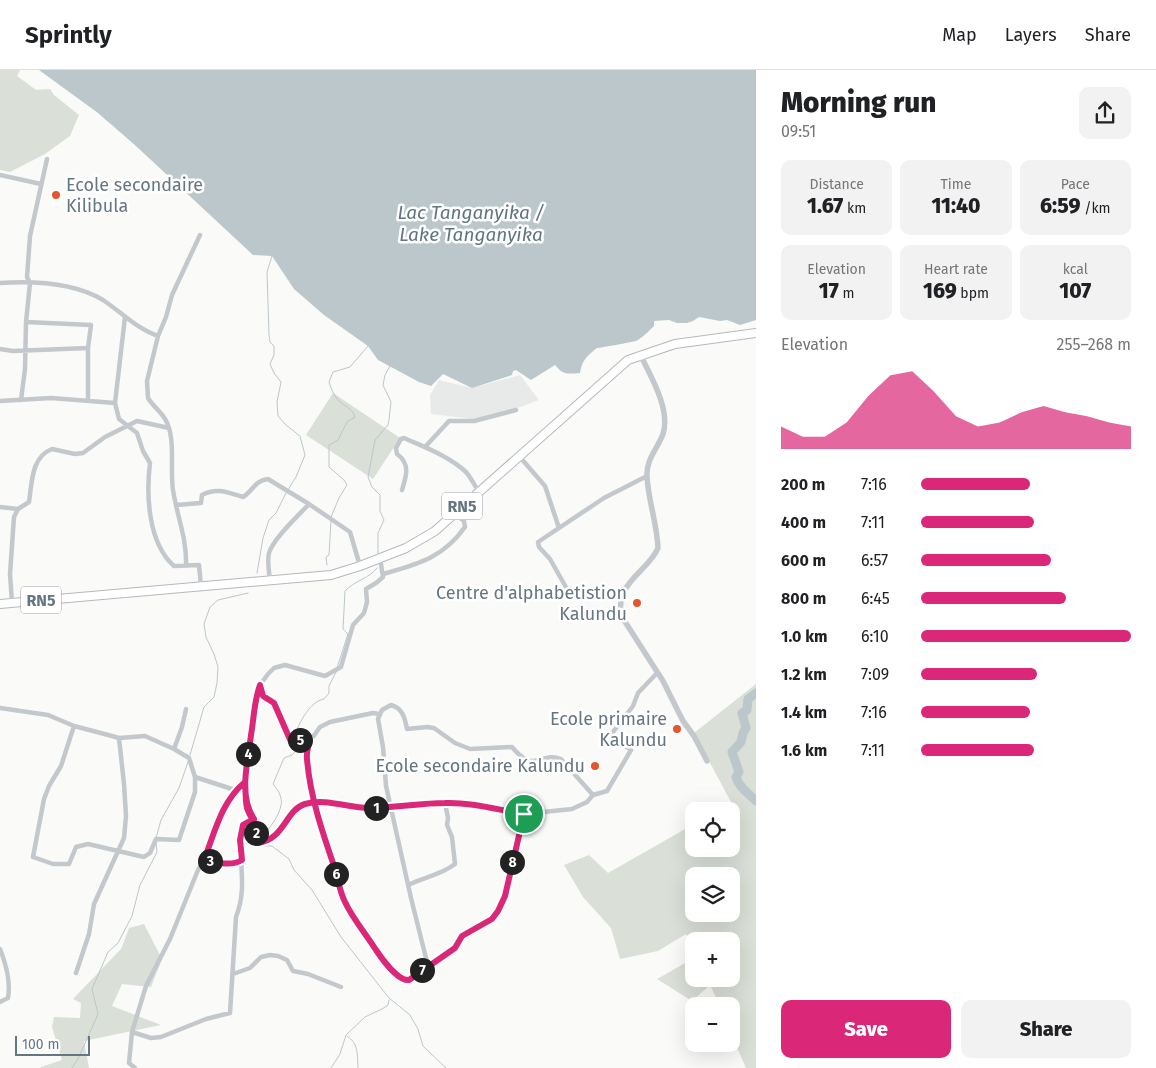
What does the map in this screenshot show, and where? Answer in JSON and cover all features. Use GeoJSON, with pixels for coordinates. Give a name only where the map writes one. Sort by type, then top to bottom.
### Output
{"type":"FeatureCollection","features":[{"type":"Feature","properties":{"kind":"highway","name":"RN5"},"geometry":{"type":"LineString","coordinates":[[0,604],[271,581],[331,574],[360,566],[406,548],[435,531],[454,512],[628,360],[640,354],[675,344],[756,333]]}},
{"type":"Feature","properties":{"kind":"street"},"geometry":{"type":"LineString","coordinates":[[21,400],[25,370],[26,322],[30,283],[27,277],[30,236],[47,159]]}},
{"type":"Feature","properties":{"kind":"street"},"geometry":{"type":"LineString","coordinates":[[0,176],[41,184]]}},
{"type":"Feature","properties":{"kind":"street"},"geometry":{"type":"LineString","coordinates":[[186,566],[185,538],[173,490],[169,428],[160,410],[150,401],[147,393],[147,382],[158,336],[172,295],[200,235]]}},
{"type":"Feature","properties":{"kind":"street"},"geometry":{"type":"LineString","coordinates":[[0,283],[61,285],[91,294],[141,329],[158,336]]}},
{"type":"Feature","properties":{"kind":"street"},"geometry":{"type":"LineString","coordinates":[[125,317],[115,403],[118,419],[137,432],[143,451],[150,463],[147,477],[148,502],[152,523],[160,545],[176,567],[198,565],[200,567],[201,587]]}},
{"type":"Feature","properties":{"kind":"street"},"geometry":{"type":"LineString","coordinates":[[26,322],[92,326],[88,348],[88,401]]}},
{"type":"Feature","properties":{"kind":"street"},"geometry":{"type":"LineString","coordinates":[[0,349],[25,351],[47,348],[88,348]]}},
{"type":"Feature","properties":{"kind":"street"},"geometry":{"type":"LineString","coordinates":[[640,354],[657,387],[664,416],[663,433],[647,464],[646,476],[658,548],[656,555],[635,576],[623,596],[620,603],[622,617],[658,673],[707,761]]}},
{"type":"Feature","properties":{"kind":"street"},"geometry":{"type":"LineString","coordinates":[[0,401],[51,398],[115,403]]}},
{"type":"Feature","properties":{"kind":"street"},"geometry":{"type":"LineString","coordinates":[[425,447],[449,421],[474,421],[516,410]]}},
{"type":"Feature","properties":{"kind":"street"},"geometry":{"type":"LineString","coordinates":[[12,603],[10,574],[14,516],[18,509],[29,502],[36,464],[41,456],[52,449],[75,454],[83,453],[105,438],[137,421],[169,428]]}},
{"type":"Feature","properties":{"kind":"street"},"geometry":{"type":"LineString","coordinates":[[402,490],[407,470],[396,448],[403,438],[425,447],[465,471],[479,492]]}},
{"type":"Feature","properties":{"kind":"street"},"geometry":{"type":"LineString","coordinates":[[519,456],[545,486],[559,528]]}},
{"type":"Feature","properties":{"kind":"street"},"geometry":{"type":"LineString","coordinates":[[623,596],[606,596],[567,590],[538,542],[604,498],[646,476]]}},
{"type":"Feature","properties":{"kind":"street"},"geometry":{"type":"LineString","coordinates":[[176,506],[201,503],[202,495],[215,490],[225,490],[243,497],[261,480],[268,479],[350,532],[360,566]]}},
{"type":"Feature","properties":{"kind":"street"},"geometry":{"type":"LineString","coordinates":[[271,581],[268,563],[269,552],[282,533],[309,504]]}},
{"type":"Feature","properties":{"kind":"street"},"geometry":{"type":"LineString","coordinates":[[0,507],[18,509]]}},
{"type":"Feature","properties":{"kind":"street"},"geometry":{"type":"LineString","coordinates":[[384,574],[418,563],[445,549],[465,527],[464,521],[454,512]]}},
{"type":"Feature","properties":{"kind":"street"},"geometry":{"type":"LineString","coordinates":[[380,558],[384,574],[382,580],[366,589],[364,613],[353,625],[341,667],[325,676],[285,665],[280,666],[268,674],[260,685],[255,703],[245,782],[247,806],[257,827],[253,837],[257,843],[265,842],[279,831],[296,808],[314,802],[369,808],[445,803],[478,805],[524,814],[572,809],[588,802],[593,796],[607,791],[631,750],[610,736],[633,706],[638,693],[658,673]]}},
{"type":"Feature","properties":{"kind":"street"},"geometry":{"type":"LineString","coordinates":[[260,685],[263,696],[274,703],[292,744],[302,739],[313,737],[320,727],[330,722],[373,713],[379,714]]}},
{"type":"Feature","properties":{"kind":"street"},"geometry":{"type":"LineString","coordinates":[[428,966],[386,786],[383,747],[378,720],[379,714],[386,707],[396,706],[401,711],[407,729],[434,728],[455,742],[470,749],[512,747],[522,757],[530,761],[540,761],[554,756],[561,759],[593,796]]}},
{"type":"Feature","properties":{"kind":"street"},"geometry":{"type":"LineString","coordinates":[[0,708],[48,715],[74,726],[119,738],[145,736],[174,748],[190,758],[195,777],[195,792],[179,840],[156,839],[150,853],[144,857],[88,844],[76,846],[68,864],[52,864],[33,856],[44,799],[49,786],[61,766],[74,726]]}},
{"type":"Feature","properties":{"kind":"street"},"geometry":{"type":"LineString","coordinates":[[174,748],[186,709]]}},
{"type":"Feature","properties":{"kind":"street"},"geometry":{"type":"LineString","coordinates":[[76,973],[89,934],[94,904],[124,838],[126,816],[119,738]]}},
{"type":"Feature","properties":{"kind":"street"},"geometry":{"type":"LineString","coordinates":[[308,739],[309,744],[306,753],[314,802],[344,901],[381,958],[400,978],[409,980],[455,948],[462,936],[492,919],[505,896],[524,814]]}},
{"type":"Feature","properties":{"kind":"street"},"geometry":{"type":"LineString","coordinates":[[195,777],[235,790]]}},
{"type":"Feature","properties":{"kind":"street"},"geometry":{"type":"LineString","coordinates":[[135,1068],[129,1063],[132,1032],[146,986],[170,939],[204,860],[220,815],[235,790],[245,782]]}},
{"type":"Feature","properties":{"kind":"street"},"geometry":{"type":"LineString","coordinates":[[408,885],[434,876],[455,864],[452,841],[447,825],[448,818],[445,803]]}},
{"type":"Feature","properties":{"kind":"street"},"geometry":{"type":"LineString","coordinates":[[132,1032],[151,1038],[161,1037],[206,1019],[230,1013],[236,917],[242,890],[240,840],[243,825],[254,819]]}},
{"type":"Feature","properties":{"kind":"street"},"geometry":{"type":"LineString","coordinates":[[204,860],[229,864],[235,864],[242,860]]}},
{"type":"Feature","properties":{"kind":"street"},"geometry":{"type":"LineString","coordinates":[[0,949],[7,969],[9,992],[8,998],[0,1002]]}},
{"type":"Feature","properties":{"kind":"street"},"geometry":{"type":"LineString","coordinates":[[233,974],[250,968],[261,957],[274,955],[287,960],[293,970],[341,987]]}},
{"type":"Feature","properties":{"kind":"shaded area"},"geometry":{"type":"Polygon","coordinates":[[[0,70],[20,70],[17,76],[36,90],[50,89],[54,95],[79,115],[70,136],[45,154],[10,172],[0,170],[0,70]]]}},
{"type":"Feature","properties":{"kind":"shaded area"},"geometry":{"type":"Polygon","coordinates":[[[520,375],[539,400],[504,413],[473,419],[431,414],[430,395],[439,380],[472,388],[520,375]]]}},
{"type":"Feature","properties":{"kind":"shaded area"},"geometry":{"type":"Polygon","coordinates":[[[333,393],[400,438],[373,479],[306,435],[333,393]]]}},
{"type":"Feature","properties":{"kind":"shaded area"},"geometry":{"type":"Polygon","coordinates":[[[756,684],[756,1068],[746,1068],[739,1052],[740,997],[716,997],[711,987],[740,987],[740,932],[685,932],[685,935],[658,951],[620,959],[611,928],[583,897],[564,865],[589,855],[608,873],[685,829],[685,857],[740,857],[740,802],[731,802],[694,733],[756,684]]]}},
{"type":"Feature","properties":{"kind":"shaded area"},"geometry":{"type":"Polygon","coordinates":[[[144,924],[162,959],[151,987],[122,984],[112,1006],[161,1025],[84,1041],[89,1068],[41,1068],[62,1060],[52,1027],[54,1017],[80,1018],[81,1003],[73,999],[121,949],[129,928],[144,924]]]}},
{"type":"Feature","properties":{"kind":"shaded area"},"geometry":{"type":"Polygon","coordinates":[[[685,963],[685,987],[708,987],[696,997],[686,997],[657,979],[685,963]]]}},
{"type":"Feature","properties":{"kind":"water","name":"Lac Tanganyika / Lake Tanganyika"},"geometry":{"type":"Polygon","coordinates":[[[39,70],[756,70],[756,320],[740,325],[727,320],[720,321],[699,317],[687,323],[677,323],[669,320],[654,321],[654,326],[636,341],[597,348],[590,353],[582,365],[580,373],[566,373],[560,371],[555,365],[531,380],[516,370],[513,371],[512,375],[472,388],[443,374],[431,386],[419,382],[378,360],[368,346],[324,315],[294,289],[272,256],[253,255],[98,113],[39,70]]]}},
{"type":"Feature","properties":{"kind":"waterway"},"geometry":{"type":"LineString","coordinates":[[272,256],[267,272],[269,335],[270,342],[274,346],[274,355],[270,364],[281,382],[277,402],[278,416],[300,436],[305,455],[296,477],[288,490]]}},
{"type":"Feature","properties":{"kind":"waterway"},"geometry":{"type":"LineString","coordinates":[[331,517],[347,485],[329,467],[329,445],[338,440],[347,422],[355,417],[350,409],[337,398],[329,382],[333,372],[350,367],[368,346]]}},
{"type":"Feature","properties":{"kind":"waterway"},"geometry":{"type":"LineString","coordinates":[[378,553],[378,533],[384,520],[380,511],[380,495],[372,487],[368,477],[375,440],[388,425],[389,420],[391,402],[383,385],[385,375],[390,366]]}},
{"type":"Feature","properties":{"kind":"waterway"},"geometry":{"type":"LineString","coordinates":[[257,573],[263,538],[269,520],[276,513],[286,493]]}},
{"type":"Feature","properties":{"kind":"waterway"},"geometry":{"type":"LineString","coordinates":[[327,565],[326,557],[329,555],[331,521]]}},
{"type":"Feature","properties":{"kind":"waterway"},"geometry":{"type":"LineString","coordinates":[[337,668],[348,634],[343,629],[345,591],[377,568]]}},
{"type":"Feature","properties":{"kind":"waterway"},"geometry":{"type":"LineString","coordinates":[[190,755],[204,707],[214,697],[217,683],[218,667],[206,637],[204,624],[210,607],[218,600],[248,593]]}},
{"type":"Feature","properties":{"kind":"waterway"},"geometry":{"type":"LineString","coordinates":[[293,741],[300,722],[308,710],[318,701],[324,699],[329,693],[329,686],[336,672]]}},
{"type":"Feature","properties":{"kind":"waterway"},"geometry":{"type":"LineString","coordinates":[[756,693],[748,699],[747,710],[742,713],[746,728],[741,742],[732,752],[739,772],[736,777],[737,781],[756,801]]}},
{"type":"Feature","properties":{"kind":"waterway"},"geometry":{"type":"LineString","coordinates":[[263,839],[263,836],[277,817],[281,805],[280,794],[273,784],[284,758],[295,752],[293,745]]}},
{"type":"Feature","properties":{"kind":"waterway"},"geometry":{"type":"LineString","coordinates":[[156,838],[161,820],[179,788],[188,762]]}},
{"type":"Feature","properties":{"kind":"waterway"},"geometry":{"type":"LineString","coordinates":[[72,1068],[78,1059],[98,1014],[92,989],[108,952],[118,943],[132,916],[140,885],[157,852],[156,842]]}},
{"type":"Feature","properties":{"kind":"waterway"},"geometry":{"type":"LineString","coordinates":[[263,843],[264,846],[272,846],[289,859],[294,870],[312,890],[341,937],[389,998],[410,1015],[418,1029],[423,1046],[446,1068]]}},
{"type":"Feature","properties":{"kind":"waterway"},"geometry":{"type":"LineString","coordinates":[[331,1068],[340,1054],[346,1035],[365,1017],[388,1005],[389,1000]]}},
{"type":"Feature","properties":{"kind":"waterway"},"geometry":{"type":"LineString","coordinates":[[347,1036],[354,1042],[358,1068]]}},
{"type":"Feature","properties":{"kind":"place","name":"Ecole secondaire Kilibula"},"geometry":{"type":"Point","coordinates":[56,195]}},
{"type":"Feature","properties":{"kind":"place","name":"Centre d'alphabetistion Kalundu"},"geometry":{"type":"Point","coordinates":[637,603]}},
{"type":"Feature","properties":{"kind":"place","name":"Ecole primaire Kalundu"},"geometry":{"type":"Point","coordinates":[677,729]}},
{"type":"Feature","properties":{"kind":"place","name":"Ecole secondaire Kalundu"},"geometry":{"type":"Point","coordinates":[595,766]}},
{"type":"Feature","properties":{"kind":"route"},"geometry":{"type":"LineString","coordinates":[[524,814],[463,803],[369,808],[314,802],[296,808],[274,836],[265,842],[257,843],[253,837],[256,834],[257,827],[254,819],[248,811],[245,782],[230,796],[220,815],[204,860],[229,864],[235,864],[242,860],[240,840],[243,825],[254,819],[248,811],[247,806],[245,782],[255,703],[260,685],[265,699],[274,703],[292,744],[306,738],[309,740],[306,753],[309,779],[314,802],[324,839],[335,868],[338,885],[344,901],[381,958],[400,978],[409,980],[422,969],[455,948],[462,936],[492,919],[505,896],[524,814]]}}]}
